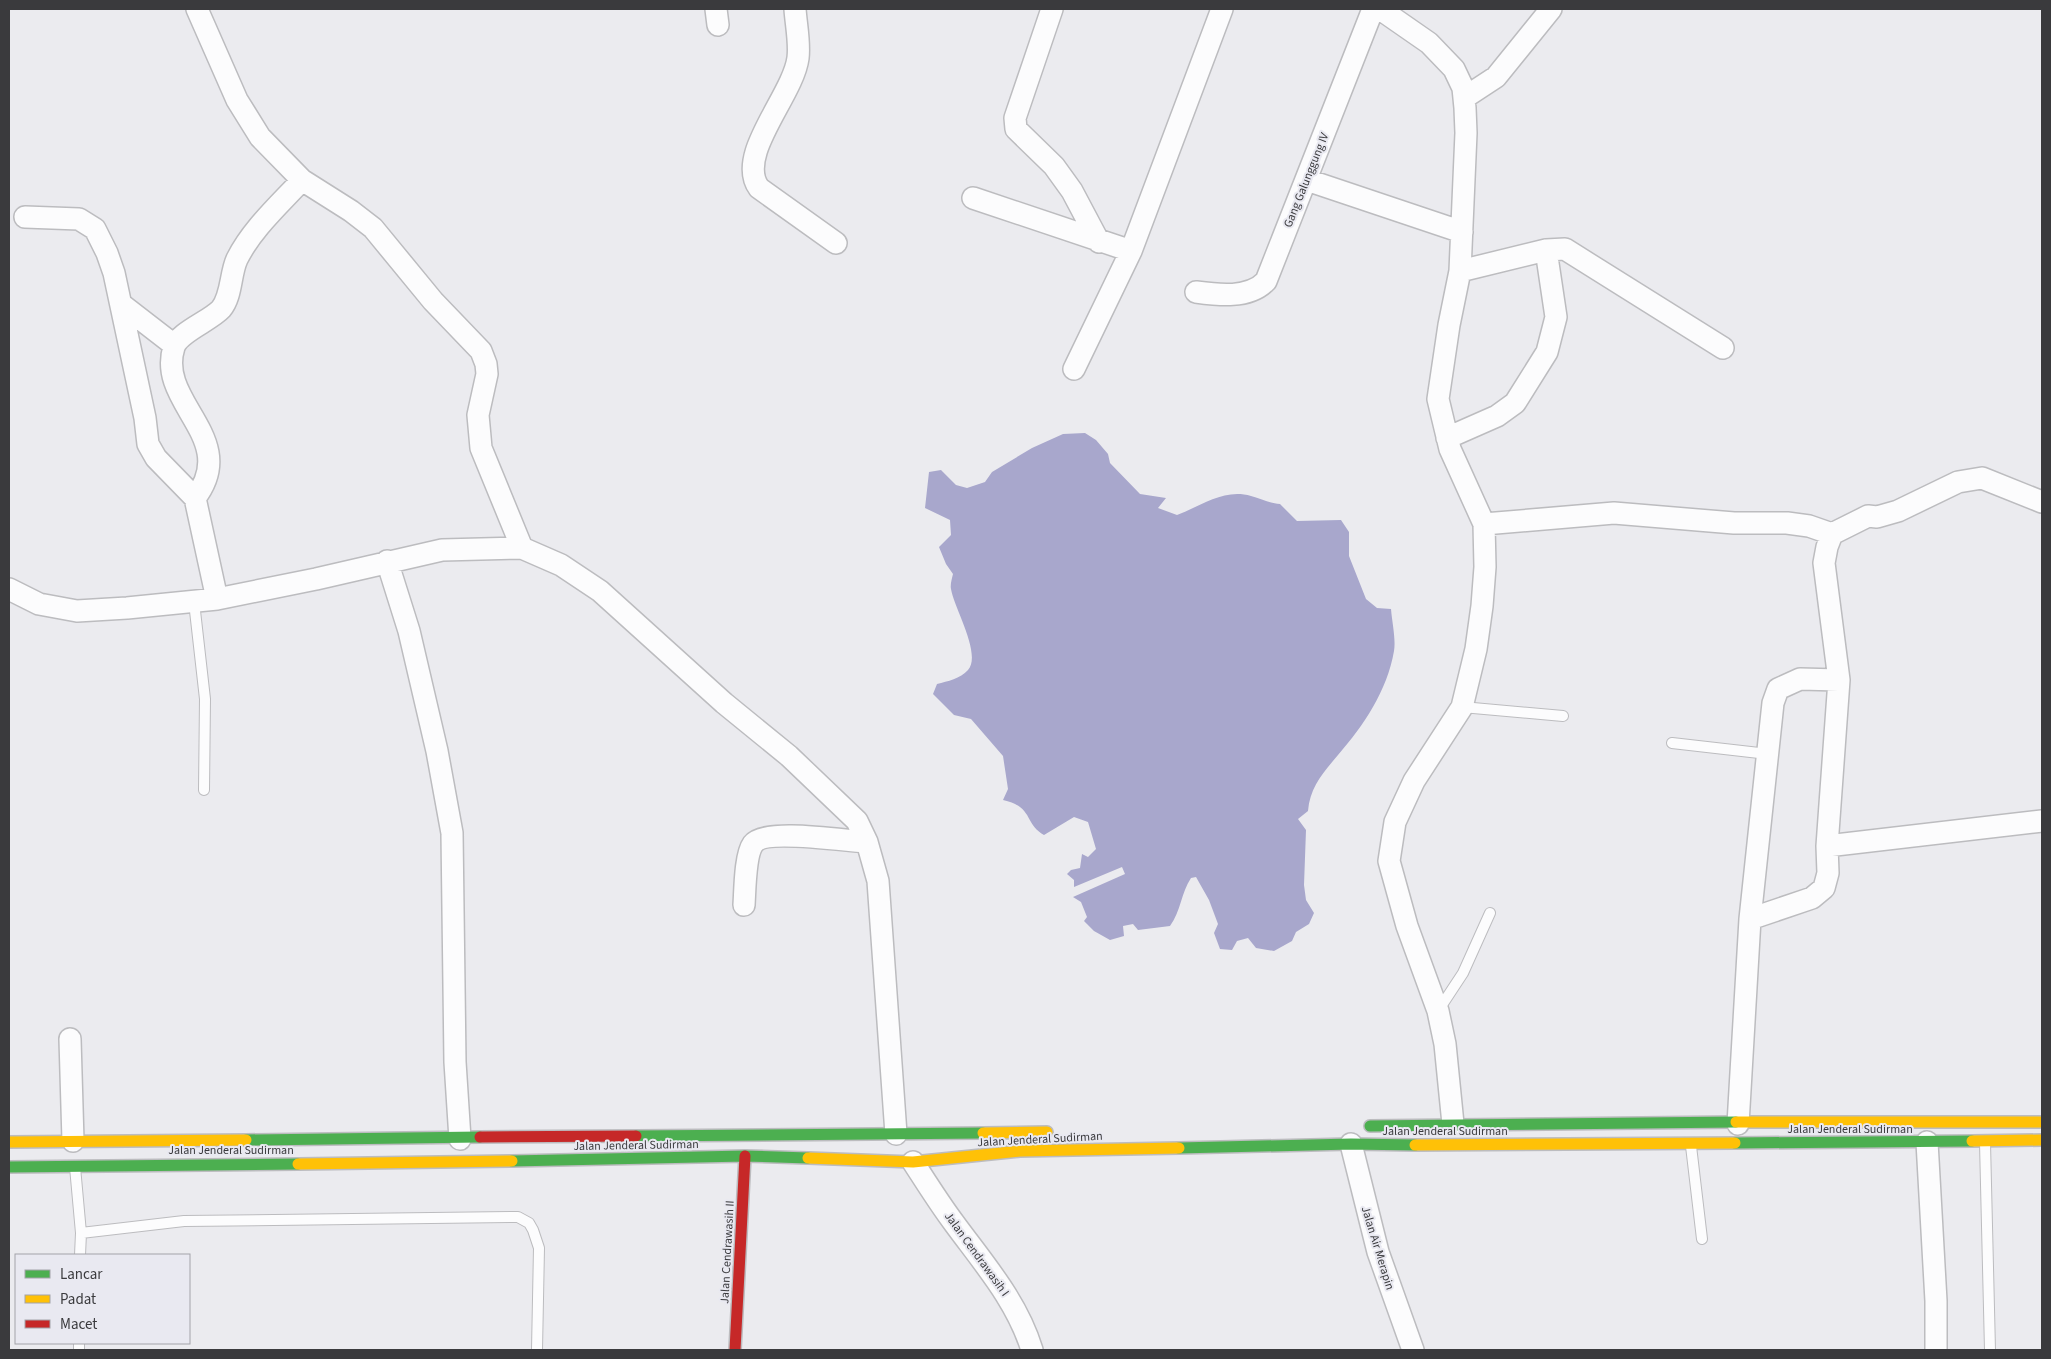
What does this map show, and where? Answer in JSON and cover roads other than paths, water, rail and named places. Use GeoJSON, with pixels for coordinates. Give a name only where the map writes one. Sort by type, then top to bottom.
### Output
{"type":"FeatureCollection","features":[{"type":"Feature","properties":{"kind":"main road","name":"Jalan Jenderal Sudirman"},"geometry":{"type":"LineString","coordinates":[[9,1167],[427,1163],[745,1156],[913,1162],[1020,1151],[1357,1135],[1453,1124],[1738,1124],[1846,1121],[2042,1122]]}},
{"type":"Feature","properties":{"kind":"main road","name":"Jalan Jenderal Sudirman"},"geometry":{"type":"LineString","coordinates":[[9,1142],[1059,1132]]}},
{"type":"Feature","properties":{"kind":"main road"},"geometry":{"type":"LineString","coordinates":[[1020,1133],[1020,1151]]}},
{"type":"Feature","properties":{"kind":"main road","name":"Jalan Jenderal Sudirman"},"geometry":{"type":"LineString","coordinates":[[1357,1135],[1455,1146],[2042,1140]]}},
{"type":"Feature","properties":{"kind":"main road","name":"Jalan Cendrawasih II"},"geometry":{"type":"LineString","coordinates":[[735,1350],[745,1156]]}},
{"type":"Feature","properties":{"kind":"street"},"geometry":{"type":"LineString","coordinates":[[197,9],[247,120],[272,150],[302,180],[358,215],[373,228],[433,302],[481,351],[486,364],[487,374],[478,415],[478,437],[486,466],[522,548]]}},
{"type":"Feature","properties":{"kind":"street"},"geometry":{"type":"LineString","coordinates":[[795,9],[798,58],[790,83],[754,155],[752,175],[759,188],[836,242]]}},
{"type":"Feature","properties":{"kind":"street"},"geometry":{"type":"LineString","coordinates":[[1052,9],[1015,118],[1016,129],[1054,166],[1083,208],[1098,242]]}},
{"type":"Feature","properties":{"kind":"street"},"geometry":{"type":"LineString","coordinates":[[1074,369],[1131,251],[1222,9]]}},
{"type":"Feature","properties":{"kind":"street","name":"Gang Galunggung IV"},"geometry":{"type":"LineString","coordinates":[[1196,292],[1217,295],[1260,288],[1266,281],[1373,9]]}},
{"type":"Feature","properties":{"kind":"street"},"geometry":{"type":"LineString","coordinates":[[1380,9],[1429,43],[1454,68],[1463,88],[1464,98],[1466,133],[1460,271],[1438,399],[1450,449],[1484,524],[1486,567],[1476,649],[1462,707],[1414,781],[1395,822],[1389,860],[1393,880],[1438,1011],[1445,1044],[1453,1124]]}},
{"type":"Feature","properties":{"kind":"street"},"geometry":{"type":"LineString","coordinates":[[1464,98],[1496,77],[1551,9]]}},
{"type":"Feature","properties":{"kind":"street"},"geometry":{"type":"LineString","coordinates":[[195,498],[209,474],[209,457],[205,439],[177,385],[173,367],[174,345],[221,309],[226,300],[237,260],[256,230],[302,180]]}},
{"type":"Feature","properties":{"kind":"street"},"geometry":{"type":"LineString","coordinates":[[1307,180],[1462,232]]}},
{"type":"Feature","properties":{"kind":"street"},"geometry":{"type":"LineString","coordinates":[[973,198],[1098,242],[1131,251]]}},
{"type":"Feature","properties":{"kind":"street"},"geometry":{"type":"LineString","coordinates":[[25,217],[67,218],[86,222],[101,239],[107,253],[121,304],[149,447],[156,458],[195,498],[218,598]]}},
{"type":"Feature","properties":{"kind":"street"},"geometry":{"type":"LineString","coordinates":[[1460,271],[1546,250],[1565,249],[1723,348]]}},
{"type":"Feature","properties":{"kind":"street"},"geometry":{"type":"LineString","coordinates":[[1448,438],[1497,416],[1516,403],[1547,352],[1556,317],[1546,250]]}},
{"type":"Feature","properties":{"kind":"street"},"geometry":{"type":"LineString","coordinates":[[121,304],[174,345]]}},
{"type":"Feature","properties":{"kind":"street"},"geometry":{"type":"LineString","coordinates":[[1484,524],[1614,514],[1734,523],[1787,523],[1832,534],[1868,516],[1878,517],[1898,511],[1958,482],[1982,478],[2042,502]]}},
{"type":"Feature","properties":{"kind":"street"},"geometry":{"type":"LineString","coordinates":[[1750,919],[1812,898],[1824,888],[1828,873],[1827,846],[1839,680],[1824,563],[1832,534]]}},
{"type":"Feature","properties":{"kind":"street"},"geometry":{"type":"LineString","coordinates":[[9,589],[39,604],[77,611],[194,602],[218,598],[316,579],[387,561],[442,550],[522,548],[561,565],[600,591],[717,697],[789,756],[857,821],[867,842],[878,881],[896,1134]]}},
{"type":"Feature","properties":{"kind":"street"},"geometry":{"type":"LineString","coordinates":[[387,561],[409,631],[437,751],[452,833],[455,1062],[460,1139]]}},
{"type":"Feature","properties":{"kind":"street"},"geometry":{"type":"LineString","coordinates":[[1738,1124],[1750,919],[1774,703],[1778,689],[1800,679],[1839,680]]}},
{"type":"Feature","properties":{"kind":"street"},"geometry":{"type":"LineString","coordinates":[[1827,846],[2042,821]]}},
{"type":"Feature","properties":{"kind":"street"},"geometry":{"type":"LineString","coordinates":[[744,905],[748,862],[753,844],[762,838],[787,835],[867,842]]}},
{"type":"Feature","properties":{"kind":"street"},"geometry":{"type":"LineString","coordinates":[[70,1038],[73,1141]]}},
{"type":"Feature","properties":{"kind":"street","name":"Jalan Air Merapin"},"geometry":{"type":"LineString","coordinates":[[1357,1135],[1362,1195],[1378,1252],[1413,1350]]}},
{"type":"Feature","properties":{"kind":"street"},"geometry":{"type":"LineString","coordinates":[[1927,1142],[1935,1291],[1936,1350]]}},
{"type":"Feature","properties":{"kind":"street","name":"Jalan Cendrawasih I"},"geometry":{"type":"LineString","coordinates":[[913,1162],[953,1222],[1011,1300],[1032,1350]]}},
{"type":"Feature","properties":{"kind":"lane"},"geometry":{"type":"LineString","coordinates":[[194,602],[205,699],[204,790]]}},
{"type":"Feature","properties":{"kind":"lane"},"geometry":{"type":"LineString","coordinates":[[1462,707],[1563,716]]}},
{"type":"Feature","properties":{"kind":"lane"},"geometry":{"type":"LineString","coordinates":[[1672,743],[1768,754]]}},
{"type":"Feature","properties":{"kind":"lane"},"geometry":{"type":"LineString","coordinates":[[1438,1011],[1463,973],[1490,913]]}},
{"type":"Feature","properties":{"kind":"lane"},"geometry":{"type":"LineString","coordinates":[[1985,1142],[1990,1350]]}},
{"type":"Feature","properties":{"kind":"lane"},"geometry":{"type":"LineString","coordinates":[[1691,1144],[1702,1239]]}},
{"type":"Feature","properties":{"kind":"lane"},"geometry":{"type":"LineString","coordinates":[[74,1166],[81,1233],[80,1254]]}},
{"type":"Feature","properties":{"kind":"lane"},"geometry":{"type":"LineString","coordinates":[[81,1233],[184,1221],[518,1217],[529,1223],[539,1248],[537,1350]]}},
{"type":"Feature","properties":{"kind":"water"},"geometry":{"type":"Polygon","coordinates":[[[1085,433],[1096,440],[1108,454],[1110,463],[1140,494],[1166,498],[1158,508],[1177,515],[1222,496],[1241,494],[1280,504],[1297,521],[1341,520],[1349,532],[1349,556],[1366,599],[1377,608],[1391,609],[1394,651],[1391,666],[1380,694],[1357,732],[1314,787],[1308,811],[1298,819],[1306,830],[1304,885],[1306,900],[1314,913],[1309,924],[1296,932],[1292,941],[1274,951],[1256,948],[1248,938],[1237,941],[1232,950],[1220,949],[1214,933],[1218,924],[1209,900],[1196,877],[1191,878],[1177,914],[1170,926],[1138,930],[1133,924],[1123,926],[1124,936],[1110,940],[1094,931],[1084,921],[1087,917],[1081,902],[1073,897],[1125,874],[1122,867],[1074,887],[1074,880],[1067,874],[1071,870],[1080,868],[1082,854],[1088,857],[1096,849],[1088,822],[1074,817],[1044,835],[1038,831],[1020,807],[1003,800],[1008,789],[1003,756],[971,719],[954,715],[933,694],[937,684],[958,678],[968,670],[972,653],[970,642],[951,589],[953,574],[946,564],[939,547],[951,535],[950,520],[925,508],[929,472],[941,470],[956,485],[967,488],[985,482],[992,472],[1032,448],[1063,434],[1085,433]]]}}]}
